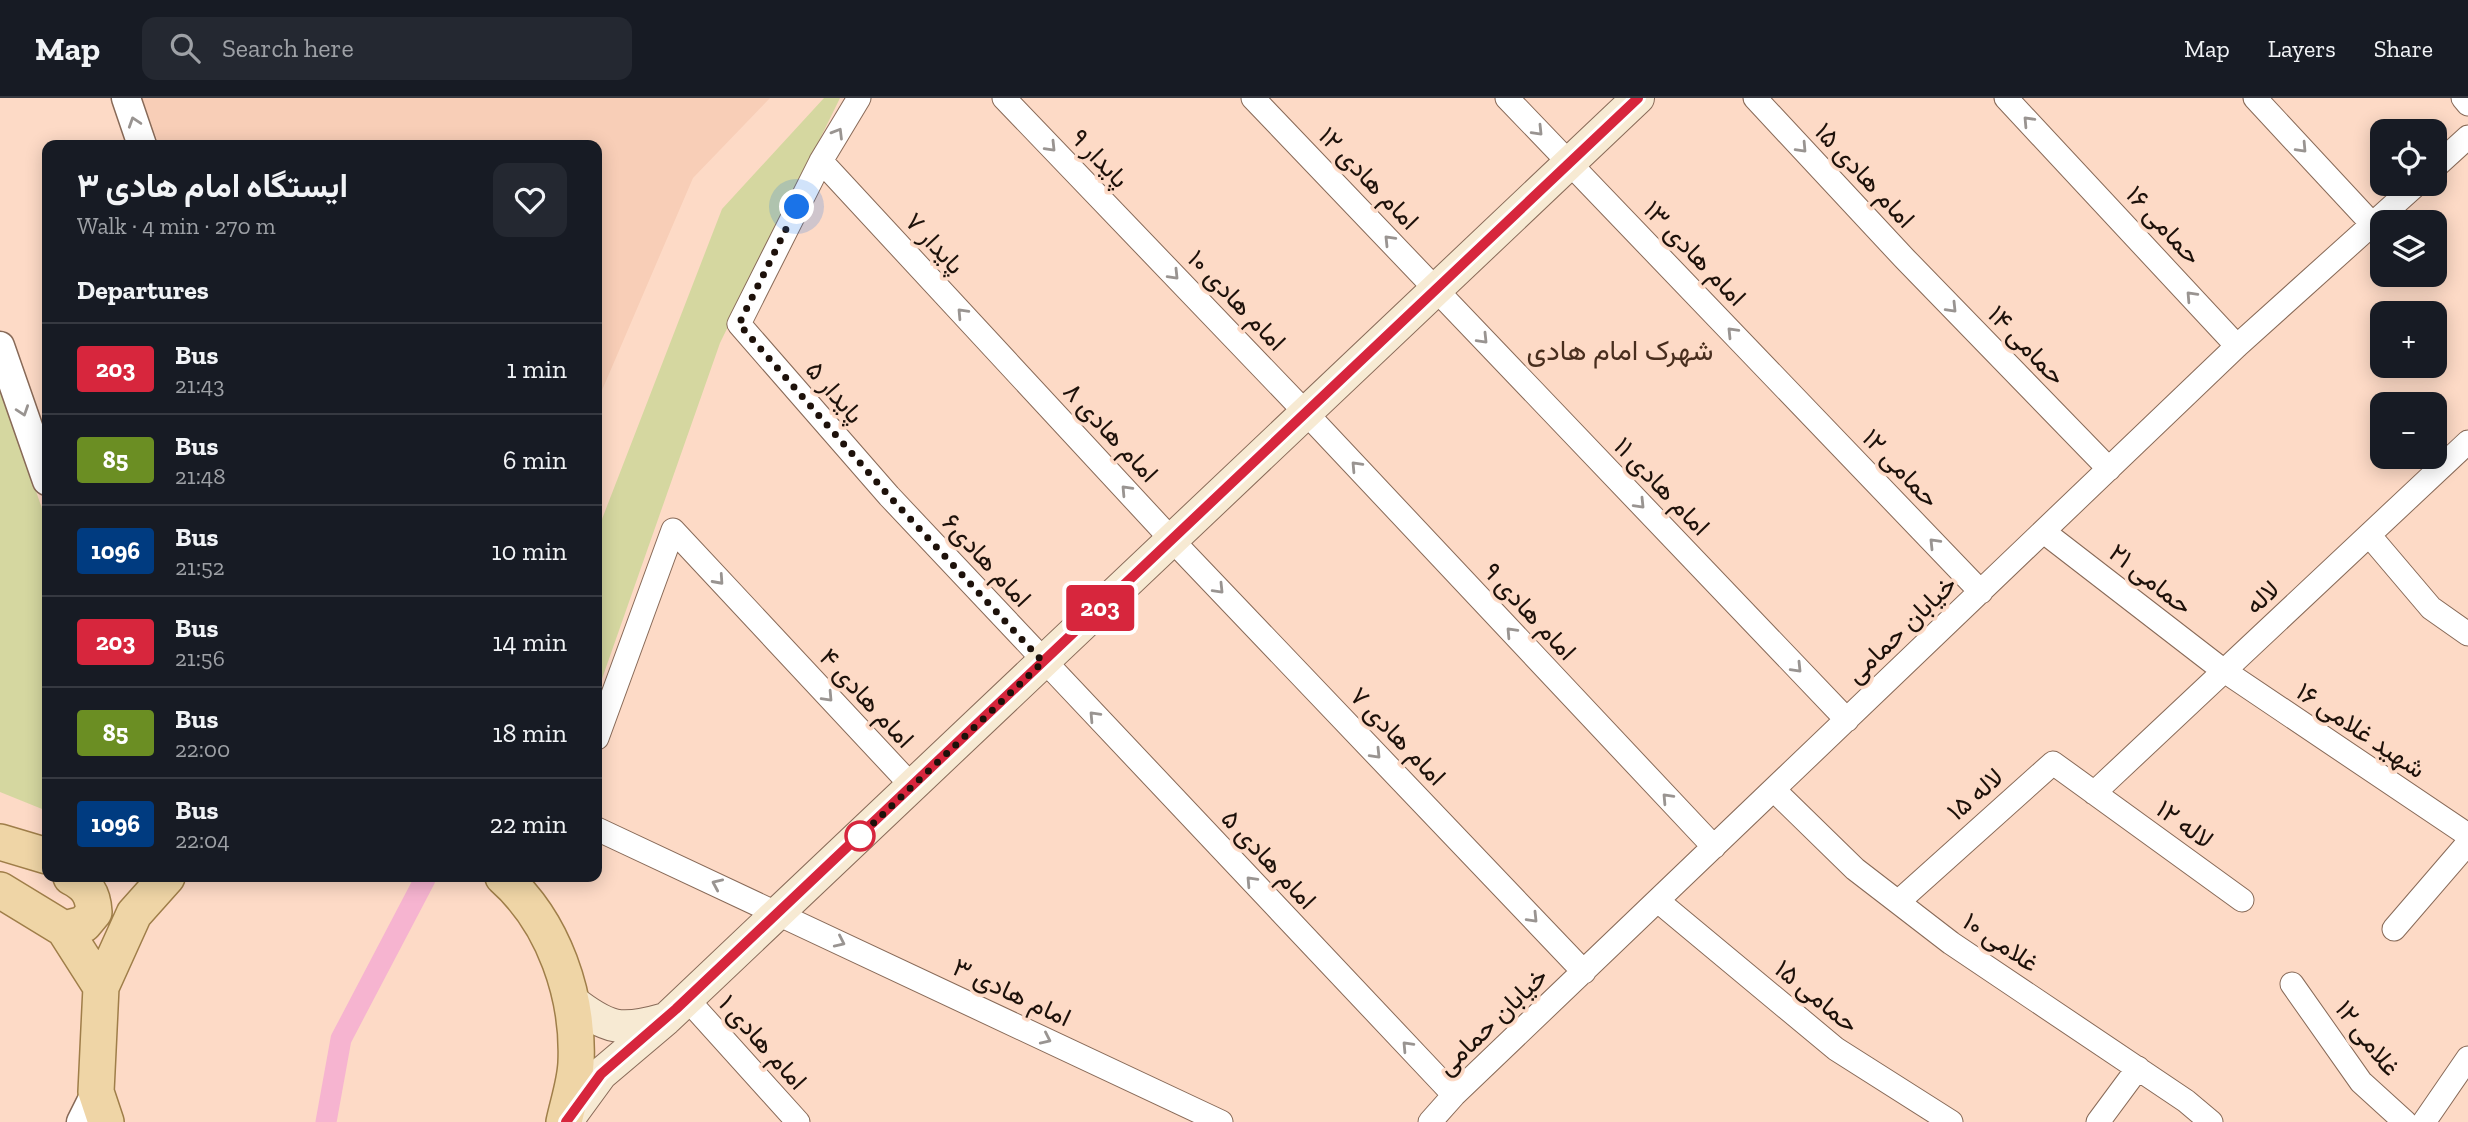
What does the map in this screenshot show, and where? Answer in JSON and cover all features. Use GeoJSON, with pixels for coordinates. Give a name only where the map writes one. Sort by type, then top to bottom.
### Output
{"type":"FeatureCollection","features":[{"type":"Feature","properties":{"kind":"main road"},"geometry":{"type":"LineString","coordinates":[[565,1122],[601,1074],[676,1009],[1638,98]]}},
{"type":"Feature","properties":{"kind":"main road"},"geometry":{"type":"LineString","coordinates":[[64,929],[84,924],[94,912],[93,897],[80,882]]}},
{"type":"Feature","properties":{"kind":"main road"},"geometry":{"type":"LineString","coordinates":[[94,1112],[101,988],[134,914],[163,882]]}},
{"type":"Feature","properties":{"kind":"main road"},"geometry":{"type":"LineString","coordinates":[[509,882],[517,889],[552,942],[572,1001],[576,1064],[565,1122]]}},
{"type":"Feature","properties":{"kind":"main road"},"geometry":{"type":"LineString","coordinates":[[0,890],[64,929],[101,988]]}},
{"type":"Feature","properties":{"kind":"main road"},"geometry":{"type":"LineString","coordinates":[[572,1001],[599,1022],[633,1028],[676,1009]]}},
{"type":"Feature","properties":{"kind":"street"},"geometry":{"type":"LineString","coordinates":[[126,98],[140,140]]}},
{"type":"Feature","properties":{"kind":"street"},"geometry":{"type":"LineString","coordinates":[[821,161],[859,98]]}},
{"type":"Feature","properties":{"kind":"street","name":"پایدار ۹"},"geometry":{"type":"LineString","coordinates":[[1004,98],[1127,226]]}},
{"type":"Feature","properties":{"kind":"street","name":"امام هادی ۱۳"},"geometry":{"type":"LineString","coordinates":[[1507,98],[1780,382]]}},
{"type":"Feature","properties":{"kind":"street","name":"امام هادی ۱۵"},"geometry":{"type":"LineString","coordinates":[[1755,98],[1905,259]]}},
{"type":"Feature","properties":{"kind":"street","name":"حمامی ۱۶"},"geometry":{"type":"LineString","coordinates":[[2006,98],[2237,346]]}},
{"type":"Feature","properties":{"kind":"street"},"geometry":{"type":"LineString","coordinates":[[2255,98],[2370,222]]}},
{"type":"Feature","properties":{"kind":"street"},"geometry":{"type":"LineString","coordinates":[[2463,98],[2468,104]]}},
{"type":"Feature","properties":{"kind":"street","name":"امام هادی ۱۲"},"geometry":{"type":"LineString","coordinates":[[1257,102],[1436,290]]}},
{"type":"Feature","properties":{"kind":"street"},"geometry":{"type":"LineString","coordinates":[[2447,156],[2468,137]]}},
{"type":"Feature","properties":{"kind":"street","name":"پایدار ۵"},"geometry":{"type":"LineString","coordinates":[[821,161],[739,324],[889,496]]}},
{"type":"Feature","properties":{"kind":"street","name":"پایدار ۷"},"geometry":{"type":"LineString","coordinates":[[821,161],[1009,363]]}},
{"type":"Feature","properties":{"kind":"street","name":"خیابان حمامی"},"geometry":{"type":"LineString","coordinates":[[2389,210],[2404,196]]}},
{"type":"Feature","properties":{"kind":"street","name":"امام هادی ۱۰"},"geometry":{"type":"LineString","coordinates":[[1127,226],[1306,413]]}},
{"type":"Feature","properties":{"kind":"street","name":"خیابان حمامی"},"geometry":{"type":"LineString","coordinates":[[1430,1122],[1454,1095],[2237,346],[2370,228]]}},
{"type":"Feature","properties":{"kind":"street","name":"حمامی ۱۴"},"geometry":{"type":"LineString","coordinates":[[1905,259],[2109,469]]}},
{"type":"Feature","properties":{"kind":"street","name":"امام هادی ۱۱"},"geometry":{"type":"LineString","coordinates":[[1436,290],[1847,720]]}},
{"type":"Feature","properties":{"kind":"street"},"geometry":{"type":"LineString","coordinates":[[0,346],[42,467]]}},
{"type":"Feature","properties":{"kind":"street","name":"امام هادی ۸"},"geometry":{"type":"LineString","coordinates":[[1009,363],[1172,540]]}},
{"type":"Feature","properties":{"kind":"street","name":"حمامی ۱۲"},"geometry":{"type":"LineString","coordinates":[[1780,382],[1981,592]]}},
{"type":"Feature","properties":{"kind":"street","name":"امام هادی ۹"},"geometry":{"type":"LineString","coordinates":[[1306,413],[1714,847]]}},
{"type":"Feature","properties":{"kind":"street","name":"لاله"},"geometry":{"type":"LineString","coordinates":[[2094,793],[2468,442]]}},
{"type":"Feature","properties":{"kind":"street","name":"امام هادی۶"},"geometry":{"type":"LineString","coordinates":[[889,496],[1043,662]]}},
{"type":"Feature","properties":{"kind":"street","name":"امام هادی ۴"},"geometry":{"type":"LineString","coordinates":[[602,724],[673,530],[912,786]]}},
{"type":"Feature","properties":{"kind":"street","name":"حمامی ۲۱"},"geometry":{"type":"LineString","coordinates":[[2044,531],[2224,671]]}},
{"type":"Feature","properties":{"kind":"street"},"geometry":{"type":"LineString","coordinates":[[2369,535],[2431,608],[2468,634]]}},
{"type":"Feature","properties":{"kind":"street","name":"امام هادی ۷"},"geometry":{"type":"LineString","coordinates":[[1172,540],[1584,972]]}},
{"type":"Feature","properties":{"kind":"street","name":"امام هادی ۵"},"geometry":{"type":"LineString","coordinates":[[1043,662],[1454,1095]]}},
{"type":"Feature","properties":{"kind":"street","name":"شهید غلامی ۱۶"},"geometry":{"type":"LineString","coordinates":[[2224,671],[2468,835]]}},
{"type":"Feature","properties":{"kind":"street","name":"لاله ۱۵"},"geometry":{"type":"LineString","coordinates":[[1898,902],[2053,763],[2094,793]]}},
{"type":"Feature","properties":{"kind":"street","name":"غلامی ۱۰"},"geometry":{"type":"LineString","coordinates":[[1774,790],[1855,869],[1951,943],[2138,1069],[2211,1122]]}},
{"type":"Feature","properties":{"kind":"street","name":"لاله ۱۲"},"geometry":{"type":"LineString","coordinates":[[2094,793],[2242,900]]}},
{"type":"Feature","properties":{"kind":"street","name":"امام هادی ۳"},"geometry":{"type":"LineString","coordinates":[[602,831],[779,912],[1221,1122]]}},
{"type":"Feature","properties":{"kind":"street"},"geometry":{"type":"LineString","coordinates":[[2394,929],[2468,843]]}},
{"type":"Feature","properties":{"kind":"street","name":"حمامی ۱۵"},"geometry":{"type":"LineString","coordinates":[[1658,901],[1836,1049],[1951,1122]]}},
{"type":"Feature","properties":{"kind":"street","name":"غلامی ۱۲"},"geometry":{"type":"LineString","coordinates":[[2292,984],[2361,1082],[2405,1122]]}},
{"type":"Feature","properties":{"kind":"street","name":"امام هادی ۱"},"geometry":{"type":"LineString","coordinates":[[676,1009],[798,1122]]}},
{"type":"Feature","properties":{"kind":"street"},"geometry":{"type":"LineString","coordinates":[[2424,1122],[2468,1058]]}},
{"type":"Feature","properties":{"kind":"street"},"geometry":{"type":"LineString","coordinates":[[2098,1122],[2138,1069]]}},
{"type":"Feature","properties":{"kind":"shaded area"},"geometry":{"type":"Polygon","coordinates":[[[142,98],[770,98],[693,178],[602,390],[602,140],[157,140],[142,98]]]}},
{"type":"Feature","properties":{"kind":"green space"},"geometry":{"type":"Polygon","coordinates":[[[824,98],[840,98],[720,343],[602,679],[602,519],[722,209],[824,98]]]}},
{"type":"Feature","properties":{"kind":"green space"},"geometry":{"type":"Polygon","coordinates":[[[0,387],[42,509],[42,809],[0,792],[0,387]]]}},
{"type":"Feature","properties":{"kind":"waterway"},"geometry":{"type":"LineString","coordinates":[[326,1122],[341,1039],[423,882]]}},
{"type":"Feature","properties":{"kind":"bus line","name":"203"},"geometry":{"type":"LineString","coordinates":[[566,1122],[601,1074],[676,1009],[1638,98]]}},
{"type":"Feature","properties":{"kind":"district","name":"شهرک امام هادی"},"geometry":{"type":"Point","coordinates":[1620,350]}},
{"type":"Feature","properties":{"kind":"route"},"geometry":{"type":"LineString","coordinates":[[797,207],[739,324],[889,496],[1043,662],[860,836]]}}]}
